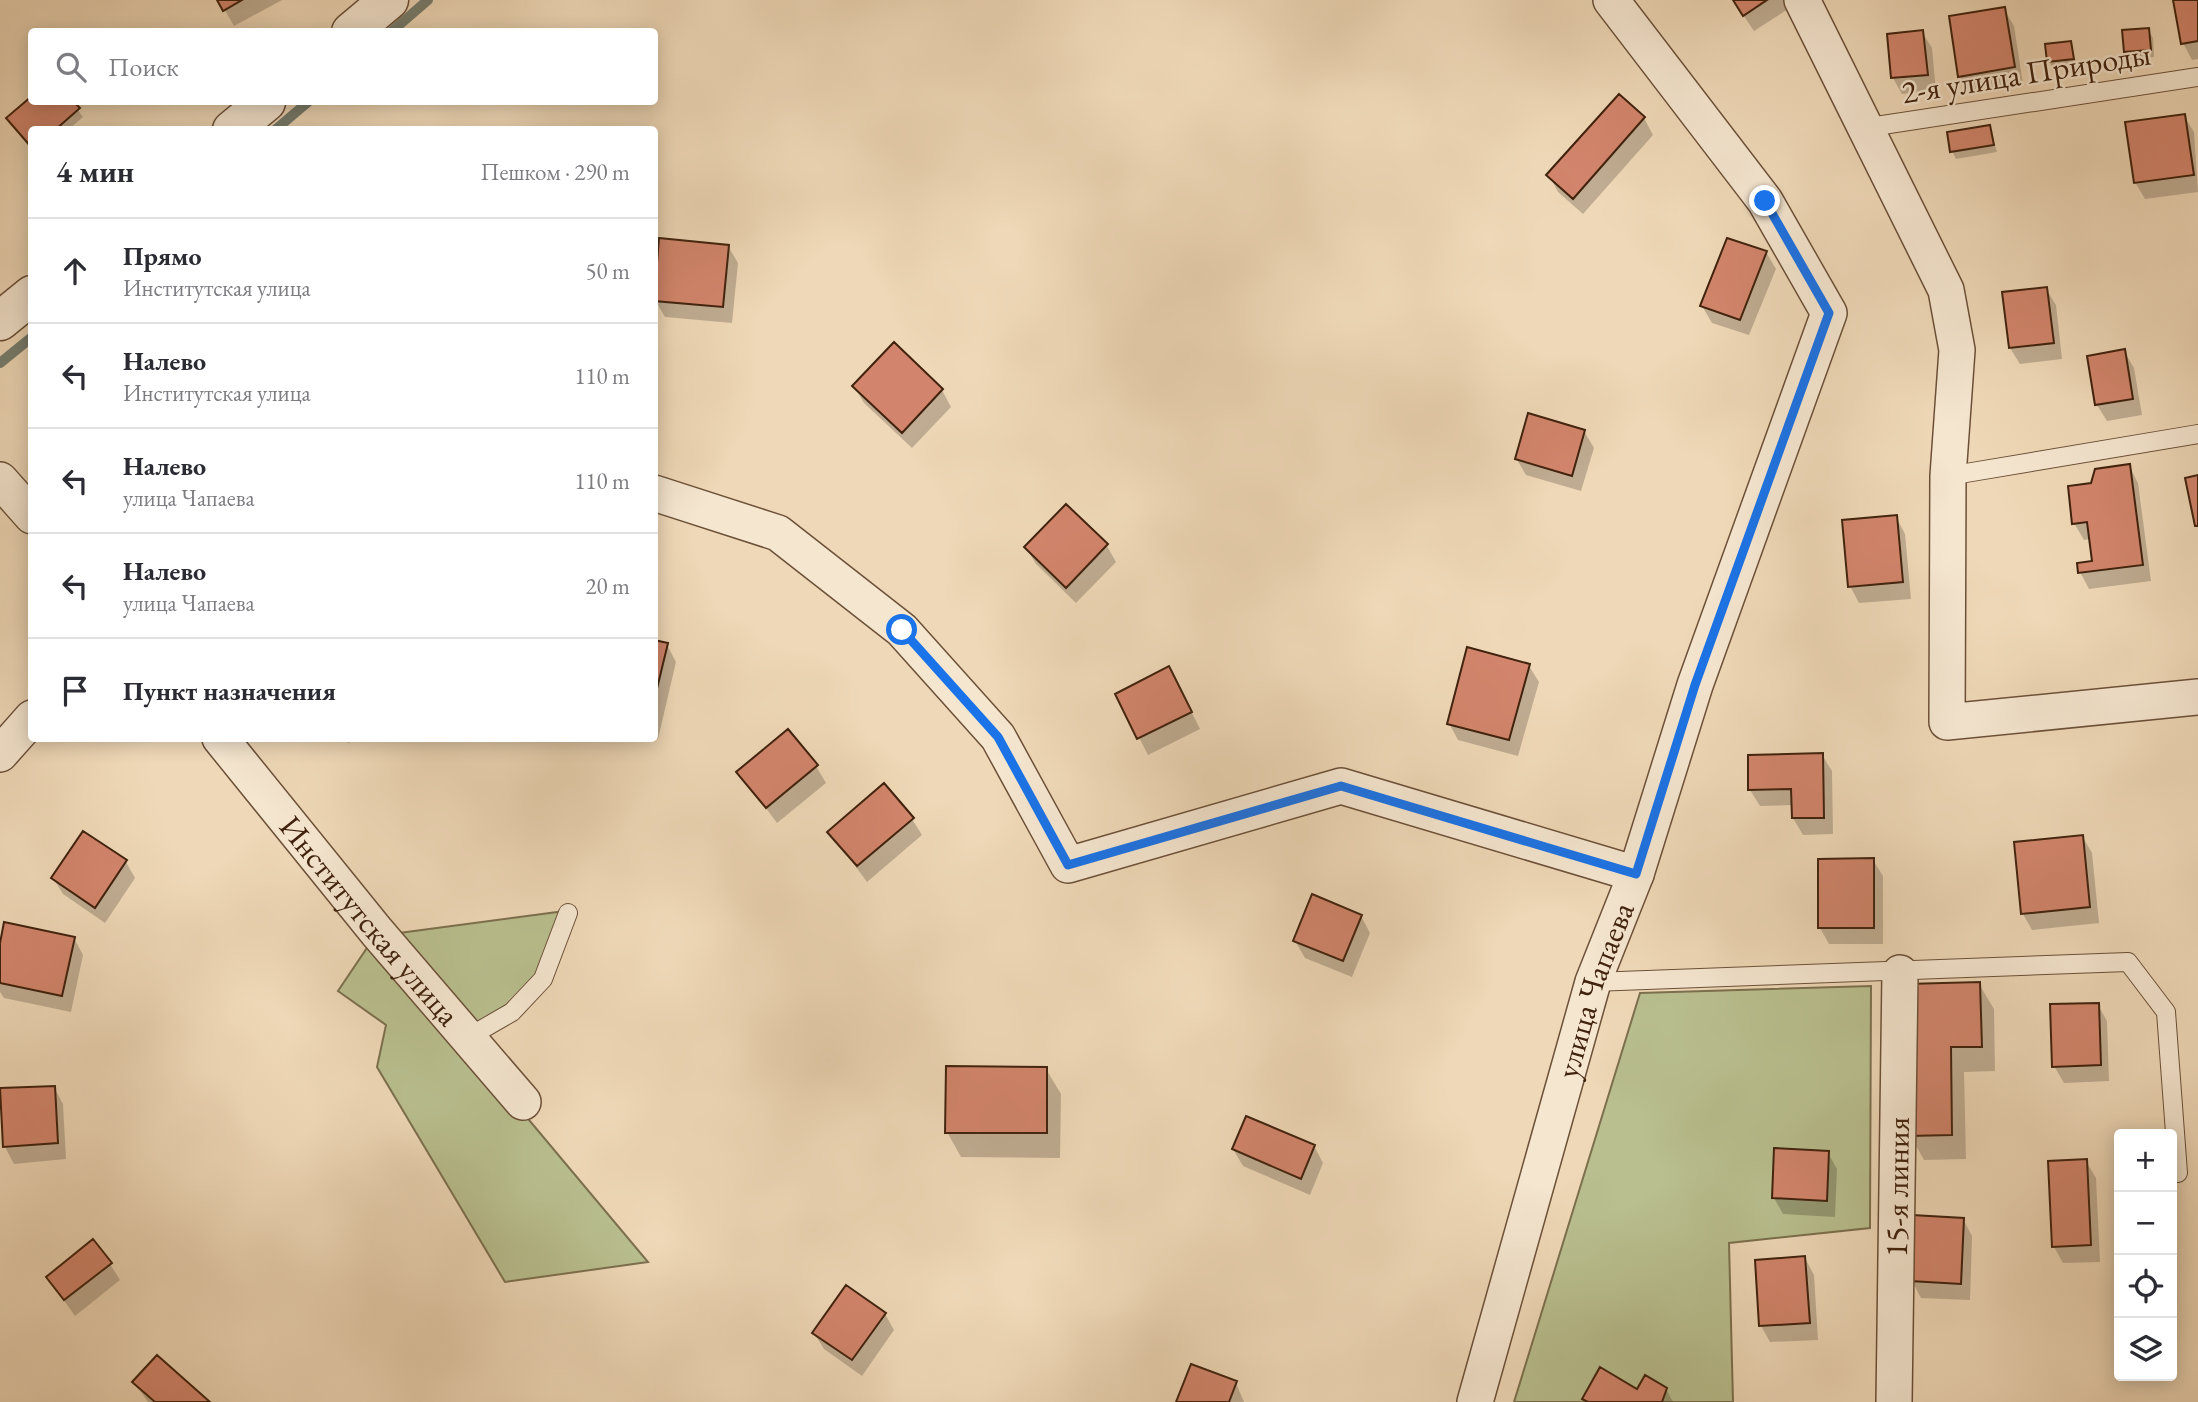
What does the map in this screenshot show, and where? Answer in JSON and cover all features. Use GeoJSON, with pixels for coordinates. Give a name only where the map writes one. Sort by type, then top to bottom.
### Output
{"type":"FeatureCollection","features":[{"type":"Feature","properties":{"kind":"street"},"geometry":{"type":"LineString","coordinates":[[356,28],[389,0]]}},
{"type":"Feature","properties":{"kind":"street","name":"улица Чапаева"},"geometry":{"type":"LineString","coordinates":[[1475,1402],[1593,982],[1636,874],[1695,685],[1829,313],[1765,201],[1611,0]]}},
{"type":"Feature","properties":{"kind":"street"},"geometry":{"type":"LineString","coordinates":[[1802,0],[1863,128],[1946,290],[1957,350],[1948,476],[1947,722],[2198,697]]}},
{"type":"Feature","properties":{"kind":"street"},"geometry":{"type":"LineString","coordinates":[[237,126],[262,105]]}},
{"type":"Feature","properties":{"kind":"street"},"geometry":{"type":"LineString","coordinates":[[0,321],[28,298]]}},
{"type":"Feature","properties":{"kind":"street"},"geometry":{"type":"LineString","coordinates":[[0,480],[28,512]]}},
{"type":"Feature","properties":{"kind":"street"},"geometry":{"type":"LineString","coordinates":[[658,494],[778,533],[902,630],[998,737],[1068,865],[1341,786],[1636,874]]}},
{"type":"Feature","properties":{"kind":"street"},"geometry":{"type":"LineString","coordinates":[[0,754],[28,722]]}},
{"type":"Feature","properties":{"kind":"street","name":"Институтская улица"},"geometry":{"type":"LineString","coordinates":[[223,742],[523,1102]]}},
{"type":"Feature","properties":{"kind":"street","name":"15-я линия"},"geometry":{"type":"LineString","coordinates":[[1894,1402],[1900,972]]}},
{"type":"Feature","properties":{"kind":"lane","name":"2-я улица Природы"},"geometry":{"type":"LineString","coordinates":[[1863,128],[2198,77]]}},
{"type":"Feature","properties":{"kind":"lane"},"geometry":{"type":"LineString","coordinates":[[1948,476],[2198,434]]}},
{"type":"Feature","properties":{"kind":"lane"},"geometry":{"type":"LineString","coordinates":[[467,1038],[512,1012],[543,978],[568,913]]}},
{"type":"Feature","properties":{"kind":"lane"},"geometry":{"type":"LineString","coordinates":[[1593,982],[2128,962],[2166,1012],[2178,1173]]}},
{"type":"Feature","properties":{"kind":"green space"},"geometry":{"type":"Polygon","coordinates":[[[565,911],[541,975],[509,1010],[468,1033],[384,935],[565,911]]]}},
{"type":"Feature","properties":{"kind":"green space"},"geometry":{"type":"Polygon","coordinates":[[[375,936],[648,1262],[505,1282],[377,1067],[386,1025],[338,991],[375,936]]]}},
{"type":"Feature","properties":{"kind":"green space"},"geometry":{"type":"Polygon","coordinates":[[[1871,986],[1870,1228],[1729,1243],[1733,1402],[1514,1402],[1640,993],[1871,986]]]}},
{"type":"Feature","properties":{"kind":"building"},"geometry":{"type":"Polygon","coordinates":[[[217,0],[242,0],[223,11],[217,0]]]}},
{"type":"Feature","properties":{"kind":"building"},"geometry":{"type":"Polygon","coordinates":[[[1733,0],[1767,0],[1743,16],[1733,0]]]}},
{"type":"Feature","properties":{"kind":"building"},"geometry":{"type":"Polygon","coordinates":[[[2173,0],[2198,0],[2198,41],[2181,44],[2173,0]]]}},
{"type":"Feature","properties":{"kind":"building"},"geometry":{"type":"Polygon","coordinates":[[[2005,7],[2015,67],[1958,77],[1949,16],[2005,7]]]}},
{"type":"Feature","properties":{"kind":"building"},"geometry":{"type":"Polygon","coordinates":[[[2149,28],[2151,50],[2124,52],[2122,30],[2149,28]]]}},
{"type":"Feature","properties":{"kind":"building"},"geometry":{"type":"Polygon","coordinates":[[[1923,30],[1928,75],[1891,78],[1887,34],[1923,30]]]}},
{"type":"Feature","properties":{"kind":"building"},"geometry":{"type":"Polygon","coordinates":[[[2071,41],[2074,59],[2047,62],[2045,44],[2071,41]]]}},
{"type":"Feature","properties":{"kind":"building"},"geometry":{"type":"Polygon","coordinates":[[[1619,94],[1645,117],[1573,199],[1546,175],[1619,94]]]}},
{"type":"Feature","properties":{"kind":"building"},"geometry":{"type":"Polygon","coordinates":[[[28,99],[28,105],[77,105],[80,108],[60,126],[28,126],[28,143],[6,118],[28,99]]]}},
{"type":"Feature","properties":{"kind":"building"},"geometry":{"type":"Polygon","coordinates":[[[2185,114],[2194,175],[2134,183],[2125,122],[2185,114]]]}},
{"type":"Feature","properties":{"kind":"building"},"geometry":{"type":"Polygon","coordinates":[[[1990,125],[1994,145],[1950,152],[1947,132],[1990,125]]]}},
{"type":"Feature","properties":{"kind":"building"},"geometry":{"type":"Polygon","coordinates":[[[659,238],[729,245],[723,307],[658,301],[659,238]]]}},
{"type":"Feature","properties":{"kind":"building"},"geometry":{"type":"Polygon","coordinates":[[[1727,238],[1767,251],[1740,320],[1700,306],[1727,238]]]}},
{"type":"Feature","properties":{"kind":"building"},"geometry":{"type":"Polygon","coordinates":[[[2047,287],[2054,343],[2009,348],[2002,292],[2047,287]]]}},
{"type":"Feature","properties":{"kind":"building"},"geometry":{"type":"Polygon","coordinates":[[[894,342],[943,389],[902,433],[852,386],[894,342]]]}},
{"type":"Feature","properties":{"kind":"building"},"geometry":{"type":"Polygon","coordinates":[[[2125,349],[2133,399],[2095,405],[2087,356],[2125,349]]]}},
{"type":"Feature","properties":{"kind":"building"},"geometry":{"type":"Polygon","coordinates":[[[1528,413],[1585,430],[1572,476],[1515,459],[1528,413]]]}},
{"type":"Feature","properties":{"kind":"building"},"geometry":{"type":"Polygon","coordinates":[[[2130,464],[2143,565],[2078,573],[2077,563],[2092,561],[2087,522],[2072,524],[2068,486],[2091,483],[2095,469],[2130,464]]]}},
{"type":"Feature","properties":{"kind":"building"},"geometry":{"type":"Polygon","coordinates":[[[2198,475],[2198,526],[2195,526],[2185,478],[2198,475]]]}},
{"type":"Feature","properties":{"kind":"building"},"geometry":{"type":"Polygon","coordinates":[[[1066,504],[1108,544],[1066,588],[1024,547],[1066,504]]]}},
{"type":"Feature","properties":{"kind":"building"},"geometry":{"type":"Polygon","coordinates":[[[1897,515],[1903,582],[1848,587],[1842,520],[1897,515]]]}},
{"type":"Feature","properties":{"kind":"building"},"geometry":{"type":"Polygon","coordinates":[[[658,641],[668,643],[658,684],[658,641]]]}},
{"type":"Feature","properties":{"kind":"building"},"geometry":{"type":"Polygon","coordinates":[[[1467,647],[1530,664],[1509,740],[1447,724],[1467,647]]]}},
{"type":"Feature","properties":{"kind":"building"},"geometry":{"type":"Polygon","coordinates":[[[1169,666],[1192,712],[1137,739],[1115,694],[1169,666]]]}},
{"type":"Feature","properties":{"kind":"building"},"geometry":{"type":"Polygon","coordinates":[[[788,729],[818,765],[766,808],[736,772],[788,729]]]}},
{"type":"Feature","properties":{"kind":"building"},"geometry":{"type":"Polygon","coordinates":[[[1823,753],[1824,818],[1792,818],[1791,789],[1748,790],[1748,755],[1823,753]]]}},
{"type":"Feature","properties":{"kind":"building"},"geometry":{"type":"Polygon","coordinates":[[[884,783],[914,818],[857,866],[827,832],[884,783]]]}},
{"type":"Feature","properties":{"kind":"building"},"geometry":{"type":"Polygon","coordinates":[[[83,831],[127,860],[95,908],[51,878],[83,831]]]}},
{"type":"Feature","properties":{"kind":"building"},"geometry":{"type":"Polygon","coordinates":[[[2083,835],[2090,907],[2021,914],[2014,842],[2083,835]]]}},
{"type":"Feature","properties":{"kind":"building"},"geometry":{"type":"Polygon","coordinates":[[[1874,858],[1874,928],[1818,928],[1818,859],[1874,858]]]}},
{"type":"Feature","properties":{"kind":"building"},"geometry":{"type":"Polygon","coordinates":[[[1312,894],[1362,915],[1343,961],[1293,941],[1312,894]]]}},
{"type":"Feature","properties":{"kind":"building"},"geometry":{"type":"Polygon","coordinates":[[[4,922],[75,937],[62,996],[0,983],[0,943],[4,922]]]}},
{"type":"Feature","properties":{"kind":"building"},"geometry":{"type":"Polygon","coordinates":[[[1980,982],[1982,1047],[1951,1047],[1952,1135],[1908,1136],[1906,984],[1980,982]]]}},
{"type":"Feature","properties":{"kind":"building"},"geometry":{"type":"Polygon","coordinates":[[[2099,1003],[2101,1065],[2052,1067],[2050,1004],[2099,1003]]]}},
{"type":"Feature","properties":{"kind":"building"},"geometry":{"type":"Polygon","coordinates":[[[946,1066],[1047,1067],[1047,1133],[945,1133],[946,1066]]]}},
{"type":"Feature","properties":{"kind":"building"},"geometry":{"type":"Polygon","coordinates":[[[55,1086],[58,1143],[3,1147],[0,1088],[55,1086]]]}},
{"type":"Feature","properties":{"kind":"building"},"geometry":{"type":"Polygon","coordinates":[[[1246,1116],[1315,1145],[1301,1179],[1232,1149],[1246,1116]]]}},
{"type":"Feature","properties":{"kind":"building"},"geometry":{"type":"Polygon","coordinates":[[[1774,1148],[1829,1151],[1827,1201],[1772,1198],[1774,1148]]]}},
{"type":"Feature","properties":{"kind":"building"},"geometry":{"type":"Polygon","coordinates":[[[2087,1159],[2091,1245],[2052,1247],[2048,1161],[2087,1159]]]}},
{"type":"Feature","properties":{"kind":"building"},"geometry":{"type":"Polygon","coordinates":[[[1912,1215],[1964,1218],[1961,1284],[1910,1281],[1912,1215]]]}},
{"type":"Feature","properties":{"kind":"building"},"geometry":{"type":"Polygon","coordinates":[[[93,1239],[112,1263],[64,1300],[46,1277],[93,1239]]]}},
{"type":"Feature","properties":{"kind":"building"},"geometry":{"type":"Polygon","coordinates":[[[1805,1256],[1810,1323],[1759,1326],[1755,1260],[1805,1256]]]}},
{"type":"Feature","properties":{"kind":"building"},"geometry":{"type":"Polygon","coordinates":[[[846,1285],[886,1313],[852,1360],[812,1333],[846,1285]]]}},
{"type":"Feature","properties":{"kind":"building"},"geometry":{"type":"Polygon","coordinates":[[[157,1355],[210,1402],[155,1402],[132,1382],[157,1355]]]}},
{"type":"Feature","properties":{"kind":"building"},"geometry":{"type":"Polygon","coordinates":[[[1191,1364],[1237,1381],[1229,1402],[1176,1402],[1191,1364]]]}},
{"type":"Feature","properties":{"kind":"building"},"geometry":{"type":"Polygon","coordinates":[[[1600,1367],[1637,1389],[1645,1375],[1667,1388],[1662,1402],[1588,1402],[1582,1399],[1600,1367]]]}},
{"type":"Feature","properties":{"kind":"waterway"},"geometry":{"type":"LineString","coordinates":[[396,28],[428,0]]}},
{"type":"Feature","properties":{"kind":"waterway"},"geometry":{"type":"LineString","coordinates":[[280,126],[304,105]]}},
{"type":"Feature","properties":{"kind":"waterway"},"geometry":{"type":"LineString","coordinates":[[0,363],[28,340]]}},
{"type":"Feature","properties":{"kind":"route"},"geometry":{"type":"LineString","coordinates":[[902,630],[998,737],[1068,865],[1341,786],[1636,874],[1695,685],[1829,313],[1765,201]]}}]}
